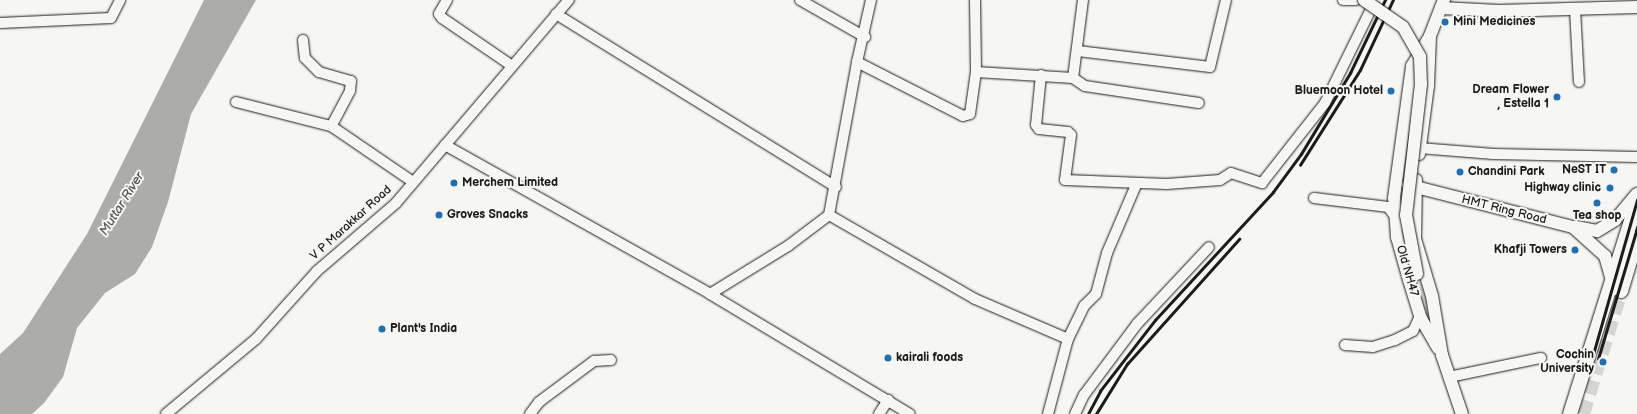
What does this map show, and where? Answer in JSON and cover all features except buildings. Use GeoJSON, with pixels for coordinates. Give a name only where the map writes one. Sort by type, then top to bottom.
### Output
{"type":"FeatureCollection","features":[{"type":"Feature","properties":{"kind":"highway"},"geometry":{"type":"LineString","coordinates":[[1570,414],[1631,246],[1637,202]]}},
{"type":"Feature","properties":{"kind":"highway"},"geometry":{"type":"LineString","coordinates":[[1617,287],[1637,276]]}},
{"type":"Feature","properties":{"kind":"main road"},"geometry":{"type":"LineString","coordinates":[[1364,0],[1404,27],[1420,57],[1406,215],[1417,274],[1416,302]]}},
{"type":"Feature","properties":{"kind":"main road"},"geometry":{"type":"LineString","coordinates":[[1395,182],[1412,66],[1430,36],[1443,4],[1575,9],[1637,7]]}},
{"type":"Feature","properties":{"kind":"main road"},"geometry":{"type":"LineString","coordinates":[[1415,187],[1428,86],[1430,36]]}},
{"type":"Feature","properties":{"kind":"main road","name":"HMT Ring Road"},"geometry":{"type":"LineString","coordinates":[[1395,182],[1573,227],[1590,239],[1605,256],[1617,287]]}},
{"type":"Feature","properties":{"kind":"main road","name":"Old NH47"},"geometry":{"type":"LineString","coordinates":[[1395,182],[1397,237],[1421,318],[1442,355]]}},
{"type":"Feature","properties":{"kind":"main road","name":"Old NH47"},"geometry":{"type":"LineString","coordinates":[[1415,187],[1415,239],[1432,296],[1442,355],[1462,414]]}},
{"type":"Feature","properties":{"kind":"main road"},"geometry":{"type":"LineString","coordinates":[[1573,227],[1597,231],[1615,220],[1637,194]]}},
{"type":"Feature","properties":{"kind":"main road"},"geometry":{"type":"LineString","coordinates":[[1417,274],[1432,296]]}},
{"type":"Feature","properties":{"kind":"main road"},"geometry":{"type":"LineString","coordinates":[[1421,318],[1436,314]]}},
{"type":"Feature","properties":{"kind":"street"},"geometry":{"type":"LineString","coordinates":[[0,23],[111,18],[120,0]]}},
{"type":"Feature","properties":{"kind":"street"},"geometry":{"type":"LineString","coordinates":[[447,0],[439,14],[442,18],[511,65]]}},
{"type":"Feature","properties":{"kind":"street","name":"V P Marakkar Road"},"geometry":{"type":"LineString","coordinates":[[166,414],[256,339],[317,271],[396,203],[511,65],[569,0]]}},
{"type":"Feature","properties":{"kind":"street"},"geometry":{"type":"LineString","coordinates":[[800,0],[865,38]]}},
{"type":"Feature","properties":{"kind":"street"},"geometry":{"type":"LineString","coordinates":[[710,294],[788,246],[829,215],[836,187],[857,62],[865,38],[871,0]]}},
{"type":"Feature","properties":{"kind":"street"},"geometry":{"type":"LineString","coordinates":[[857,62],[963,116],[970,114],[976,72],[975,0]]}},
{"type":"Feature","properties":{"kind":"street"},"geometry":{"type":"LineString","coordinates":[[1073,78],[1078,51],[1083,0]]}},
{"type":"Feature","properties":{"kind":"street"},"geometry":{"type":"LineString","coordinates":[[1078,51],[1210,67],[1226,0]]}},
{"type":"Feature","properties":{"kind":"street"},"geometry":{"type":"LineString","coordinates":[[1343,0],[1356,0]]}},
{"type":"Feature","properties":{"kind":"street"},"geometry":{"type":"LineString","coordinates":[[1575,9],[1579,82]]}},
{"type":"Feature","properties":{"kind":"street"},"geometry":{"type":"LineString","coordinates":[[1041,75],[1036,125],[1039,129],[1068,132],[1070,135],[1065,180],[1136,185],[1220,180],[1226,173],[1262,183],[1325,103],[1370,11]]}},
{"type":"Feature","properties":{"kind":"street"},"geometry":{"type":"LineString","coordinates":[[556,14],[836,187]]}},
{"type":"Feature","properties":{"kind":"street"},"geometry":{"type":"LineString","coordinates":[[303,40],[305,58],[318,72],[351,81],[350,91],[331,126]]}},
{"type":"Feature","properties":{"kind":"street"},"geometry":{"type":"LineString","coordinates":[[976,72],[1073,78],[1085,86],[1199,103]]}},
{"type":"Feature","properties":{"kind":"street"},"geometry":{"type":"LineString","coordinates":[[236,102],[331,126],[413,182]]}},
{"type":"Feature","properties":{"kind":"street"},"geometry":{"type":"LineString","coordinates":[[445,145],[710,294],[910,414]]}},
{"type":"Feature","properties":{"kind":"street"},"geometry":{"type":"LineString","coordinates":[[1419,148],[1637,157]]}},
{"type":"Feature","properties":{"kind":"street"},"geometry":{"type":"LineString","coordinates":[[1048,414],[1068,339],[1084,306],[1096,294],[1107,253],[1136,185]]}},
{"type":"Feature","properties":{"kind":"street"},"geometry":{"type":"LineString","coordinates":[[1314,198],[1388,207],[1397,219]]}},
{"type":"Feature","properties":{"kind":"street"},"geometry":{"type":"LineString","coordinates":[[829,215],[976,299],[1068,339]]}},
{"type":"Feature","properties":{"kind":"street"},"geometry":{"type":"LineString","coordinates":[[1075,414],[1084,395],[1132,330],[1177,278],[1209,246]]}},
{"type":"Feature","properties":{"kind":"street"},"geometry":{"type":"LineString","coordinates":[[1345,345],[1373,347],[1395,340],[1413,331],[1421,318]]}},
{"type":"Feature","properties":{"kind":"street"},"geometry":{"type":"LineString","coordinates":[[1449,377],[1540,358]]}},
{"type":"Feature","properties":{"kind":"street"},"geometry":{"type":"LineString","coordinates":[[530,414],[539,402],[594,361],[611,360]]}},
{"type":"Feature","properties":{"kind":"street"},"geometry":{"type":"LineString","coordinates":[[879,414],[888,400]]}},
{"type":"Feature","properties":{"kind":"shaded area"},"geometry":{"type":"Polygon","coordinates":[[[1419,279],[1431,309],[1428,317],[1424,313],[1419,279]]]}},
{"type":"Feature","properties":{"kind":"water","name":"Muttar River"},"geometry":{"type":"Polygon","coordinates":[[[204,0],[256,0],[191,114],[168,202],[152,247],[135,274],[105,293],[77,328],[63,377],[44,403],[32,414],[0,414],[0,354],[23,333],[87,234],[204,0]]]}},
{"type":"Feature","properties":{"kind":"tunnel"},"geometry":{"type":"LineString","coordinates":[[1583,414],[1621,291]]}},
{"type":"Feature","properties":{"kind":"railway"},"geometry":{"type":"LineString","coordinates":[[1088,414],[1100,391],[1155,320],[1273,192],[1301,154],[1350,73],[1385,0]]}},
{"type":"Feature","properties":{"kind":"railway"},"geometry":{"type":"LineString","coordinates":[[1300,165],[1360,70],[1393,0]]}},
{"type":"Feature","properties":{"kind":"railway"},"geometry":{"type":"LineString","coordinates":[[1592,358],[1637,200]]}},
{"type":"Feature","properties":{"kind":"railway"},"geometry":{"type":"LineString","coordinates":[[1598,359],[1637,228]]}},
{"type":"Feature","properties":{"kind":"railway"},"geometry":{"type":"LineString","coordinates":[[1096,414],[1127,364],[1239,239]]}},
{"type":"Feature","properties":{"kind":"place","name":"Mini Medicines"},"geometry":{"type":"Point","coordinates":[1445,22]}},
{"type":"Feature","properties":{"kind":"place","name":"Bluemoon Hotel"},"geometry":{"type":"Point","coordinates":[1391,91]}},
{"type":"Feature","properties":{"kind":"place","name":"Dream Flower , Estella 1"},"geometry":{"type":"Point","coordinates":[1557,97]}},
{"type":"Feature","properties":{"kind":"place","name":"NeST IT"},"geometry":{"type":"Point","coordinates":[1614,170]}},
{"type":"Feature","properties":{"kind":"place","name":"Chandini Park"},"geometry":{"type":"Point","coordinates":[1460,172]}},
{"type":"Feature","properties":{"kind":"place","name":"Merchem Limited"},"geometry":{"type":"Point","coordinates":[454,183]}},
{"type":"Feature","properties":{"kind":"place","name":"Highway clinic"},"geometry":{"type":"Point","coordinates":[1610,188]}},
{"type":"Feature","properties":{"kind":"place","name":"Tea shop"},"geometry":{"type":"Point","coordinates":[1597,203]}},
{"type":"Feature","properties":{"kind":"place","name":"Groves Snacks"},"geometry":{"type":"Point","coordinates":[439,215]}},
{"type":"Feature","properties":{"kind":"place","name":"Khafji Towers"},"geometry":{"type":"Point","coordinates":[1575,250]}},
{"type":"Feature","properties":{"kind":"place","name":"Plant's India"},"geometry":{"type":"Point","coordinates":[382,329]}},
{"type":"Feature","properties":{"kind":"place","name":"kairali foods"},"geometry":{"type":"Point","coordinates":[888,358]}},
{"type":"Feature","properties":{"kind":"place","name":"Cochin University"},"geometry":{"type":"Point","coordinates":[1603,362]}}]}
